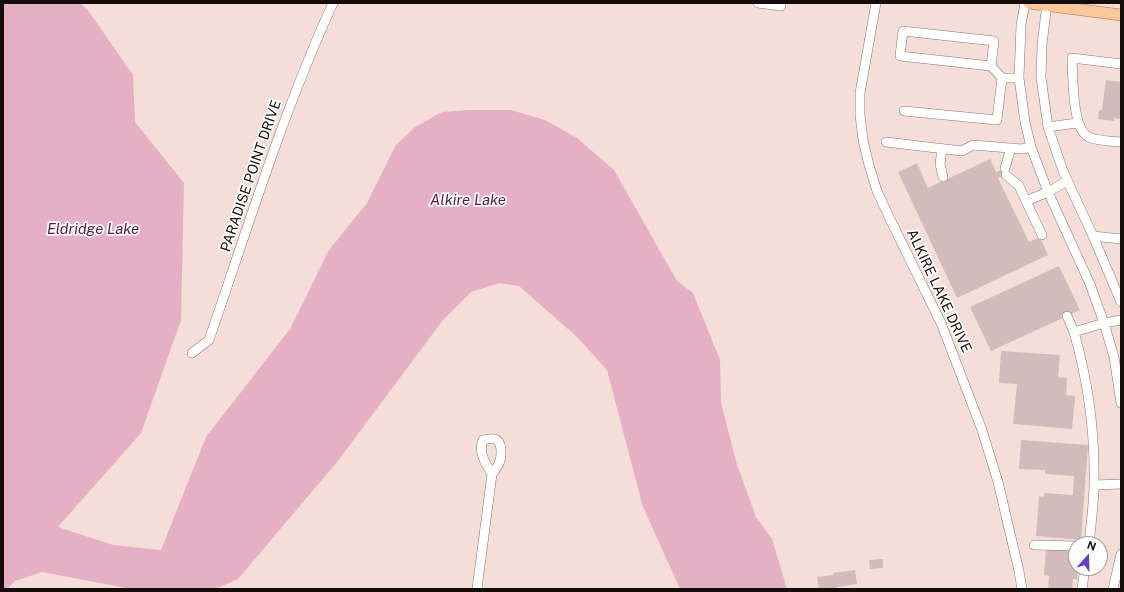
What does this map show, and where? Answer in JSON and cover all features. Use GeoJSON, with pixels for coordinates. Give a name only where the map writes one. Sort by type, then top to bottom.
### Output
{"type":"FeatureCollection","features":[{"type":"Feature","properties":{"kind":"main road"},"geometry":{"type":"LineString","coordinates":[[1029,3],[1047,4],[1121,15]]}},
{"type":"Feature","properties":{"kind":"street","name":"PARADISE POINT DRIVE"},"geometry":{"type":"LineString","coordinates":[[192,353],[209,340],[288,110],[333,3]]}},
{"type":"Feature","properties":{"kind":"street"},"geometry":{"type":"LineString","coordinates":[[758,3],[782,6]]}},
{"type":"Feature","properties":{"kind":"street","name":"ALKIRE LAKE DRIVE"},"geometry":{"type":"LineString","coordinates":[[876,3],[860,93],[862,134],[869,165],[877,191],[941,323],[982,430],[998,482],[1022,589]]}},
{"type":"Feature","properties":{"kind":"street"},"geometry":{"type":"LineString","coordinates":[[1025,3],[1021,25],[1019,78],[1025,122],[1031,148],[1048,192],[1090,284],[1104,323],[1114,357],[1121,403]]}},
{"type":"Feature","properties":{"kind":"street"},"geometry":{"type":"LineString","coordinates":[[1047,4],[1042,45],[1041,76],[1048,127],[1054,150],[1121,302]]}},
{"type":"Feature","properties":{"kind":"street"},"geometry":{"type":"LineString","coordinates":[[991,66],[994,41],[902,31],[900,56],[991,66],[1002,78],[1019,78]]}},
{"type":"Feature","properties":{"kind":"street"},"geometry":{"type":"LineString","coordinates":[[1121,64],[1072,58],[1077,123],[1082,131],[1091,138],[1121,142]]}},
{"type":"Feature","properties":{"kind":"street"},"geometry":{"type":"LineString","coordinates":[[904,111],[997,120],[1002,78]]}},
{"type":"Feature","properties":{"kind":"street"},"geometry":{"type":"LineString","coordinates":[[1048,127],[1077,123]]}},
{"type":"Feature","properties":{"kind":"street"},"geometry":{"type":"LineString","coordinates":[[886,142],[962,151],[973,145],[1022,149],[1031,148]]}},
{"type":"Feature","properties":{"kind":"street"},"geometry":{"type":"LineString","coordinates":[[1011,148],[1005,171],[1019,186],[1042,235]]}},
{"type":"Feature","properties":{"kind":"street"},"geometry":{"type":"LineString","coordinates":[[942,149],[940,164],[942,178]]}},
{"type":"Feature","properties":{"kind":"street"},"geometry":{"type":"LineString","coordinates":[[1026,201],[1048,192],[1067,181]]}},
{"type":"Feature","properties":{"kind":"street"},"geometry":{"type":"LineString","coordinates":[[1093,236],[1121,239]]}},
{"type":"Feature","properties":{"kind":"street"},"geometry":{"type":"LineString","coordinates":[[1068,316],[1082,362],[1089,398],[1094,449],[1094,485],[1090,536]]}},
{"type":"Feature","properties":{"kind":"street"},"geometry":{"type":"LineString","coordinates":[[1074,332],[1104,323],[1121,320]]}},
{"type":"Feature","properties":{"kind":"street"},"geometry":{"type":"LineString","coordinates":[[477,589],[492,474]]}},
{"type":"Feature","properties":{"kind":"street"},"geometry":{"type":"LineString","coordinates":[[1094,485],[1120,484]]}},
{"type":"Feature","properties":{"kind":"street"},"geometry":{"type":"LineString","coordinates":[[1034,545],[1068,546]]}},
{"type":"Feature","properties":{"kind":"street"},"geometry":{"type":"LineString","coordinates":[[1113,589],[1121,554]]}},
{"type":"Feature","properties":{"kind":"street"},"geometry":{"type":"LineString","coordinates":[[1082,589],[1084,576]]}},
{"type":"Feature","properties":{"kind":"water","name":"Alkire Lake"},"geometry":{"type":"Polygon","coordinates":[[[3,3],[80,3],[87,9],[133,75],[135,122],[184,183],[181,320],[141,433],[58,527],[113,545],[161,550],[206,437],[290,329],[329,250],[367,203],[396,145],[415,127],[442,112],[469,110],[511,110],[545,120],[577,138],[614,170],[677,281],[693,293],[720,360],[721,403],[737,465],[756,517],[772,539],[787,589],[680,589],[643,507],[607,370],[577,337],[519,286],[499,283],[471,292],[443,320],[337,462],[238,579],[215,589],[131,589],[42,572],[15,581],[7,589],[3,589],[3,3]]]}},
{"type":"Feature","properties":{"kind":"building"},"geometry":{"type":"Polygon","coordinates":[[[1106,80],[1121,82],[1121,119],[1114,118],[1114,121],[1098,119],[1099,110],[1102,110],[1106,80]]]}},
{"type":"Feature","properties":{"kind":"building"},"geometry":{"type":"Polygon","coordinates":[[[990,159],[996,172],[1007,167],[1010,173],[998,178],[1029,242],[1040,237],[1048,255],[957,298],[898,172],[917,163],[928,188],[990,159]]]}},
{"type":"Feature","properties":{"kind":"building"},"geometry":{"type":"Polygon","coordinates":[[[1059,266],[1080,310],[991,351],[970,307],[1059,266]]]}},
{"type":"Feature","properties":{"kind":"building"},"geometry":{"type":"Polygon","coordinates":[[[1001,351],[1060,355],[1058,377],[1067,378],[1066,395],[1075,396],[1072,429],[1013,424],[1017,384],[999,383],[1001,351]]]}},
{"type":"Feature","properties":{"kind":"building"},"geometry":{"type":"Polygon","coordinates":[[[1021,440],[1088,445],[1081,536],[1068,536],[1068,539],[1036,536],[1039,496],[1044,497],[1044,493],[1073,495],[1074,476],[1045,474],[1045,470],[1019,469],[1021,440]]]}},
{"type":"Feature","properties":{"kind":"building"},"geometry":{"type":"Polygon","coordinates":[[[1046,548],[1068,550],[1068,576],[1077,576],[1077,579],[1073,579],[1072,589],[1048,589],[1049,576],[1044,575],[1046,548]]]}},
{"type":"Feature","properties":{"kind":"building"},"geometry":{"type":"Polygon","coordinates":[[[883,559],[883,568],[870,569],[869,560],[883,559]]]}},
{"type":"Feature","properties":{"kind":"building"},"geometry":{"type":"Polygon","coordinates":[[[855,570],[857,584],[836,587],[837,589],[819,589],[817,577],[855,570]]]}},
{"type":"Feature","properties":{"kind":"water label","name":"Eldridge Lake"},"geometry":{"type":"Point","coordinates":[93,229]}}]}
